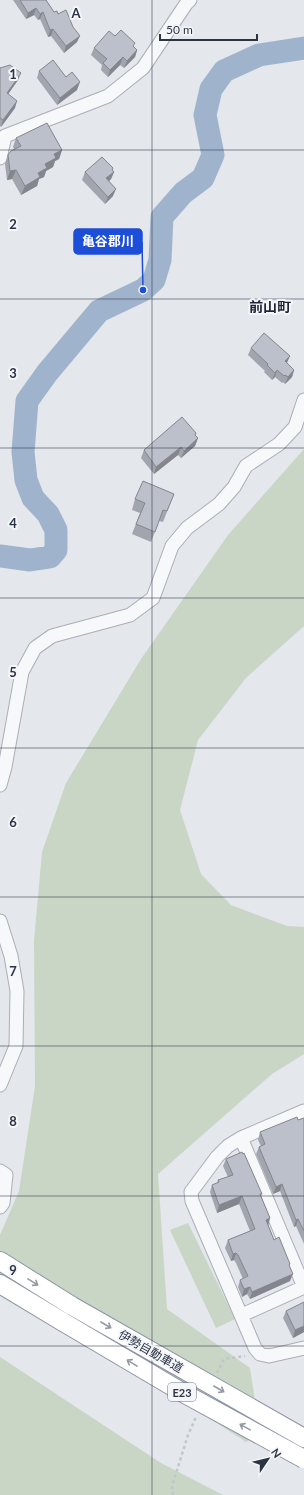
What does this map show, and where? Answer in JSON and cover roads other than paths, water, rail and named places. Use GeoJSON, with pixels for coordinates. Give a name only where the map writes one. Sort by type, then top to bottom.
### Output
{"type":"FeatureCollection","features":[{"type":"Feature","properties":{"kind":"highway","name":"伊勢自動車道"},"geometry":{"type":"LineString","coordinates":[[0,1261],[72,1306],[304,1438]]}},
{"type":"Feature","properties":{"kind":"highway","name":"伊勢自動車道"},"geometry":{"type":"LineString","coordinates":[[0,1284],[185,1394],[304,1459]]}},
{"type":"Feature","properties":{"kind":"street"},"geometry":{"type":"LineString","coordinates":[[0,158],[5,136],[108,96],[143,68],[190,0]]}},
{"type":"Feature","properties":{"kind":"street"},"geometry":{"type":"LineString","coordinates":[[0,785],[5,767],[22,672],[35,648],[52,636],[130,616],[152,598],[172,546],[187,528],[219,504],[234,487],[246,466],[279,444],[295,427],[304,400]]}},
{"type":"Feature","properties":{"kind":"street"},"geometry":{"type":"LineString","coordinates":[[0,921],[11,956],[17,991],[16,1046],[0,1085]]}},
{"type":"Feature","properties":{"kind":"street"},"geometry":{"type":"LineString","coordinates":[[304,1111],[241,1138],[228,1146],[217,1157],[191,1192],[192,1201],[255,1348],[260,1354],[269,1356],[304,1348]]}},
{"type":"Feature","properties":{"kind":"street"},"geometry":{"type":"LineString","coordinates":[[241,1138],[304,1287],[242,1315]]}},
{"type":"Feature","properties":{"kind":"street"},"geometry":{"type":"LineString","coordinates":[[0,1172],[6,1175],[1,1205]]}},
{"type":"Feature","properties":{"kind":"waterway"},"geometry":{"type":"LineString","coordinates":[[0,556],[30,560],[50,557],[56,550],[56,530],[48,514],[33,498],[26,480],[23,452],[27,401],[47,373],[99,311],[143,290],[154,280],[160,260],[162,217],[183,193],[203,178],[213,155],[205,115],[211,89],[224,71],[259,55],[304,48]]}},
{"type":"Feature","properties":{"kind":"place","name":"亀谷郡川"},"geometry":{"type":"Point","coordinates":[143,290]}},
{"type":"Feature","properties":{"kind":"district","name":"前山町"},"geometry":{"type":"Point","coordinates":[270,306]}}]}
